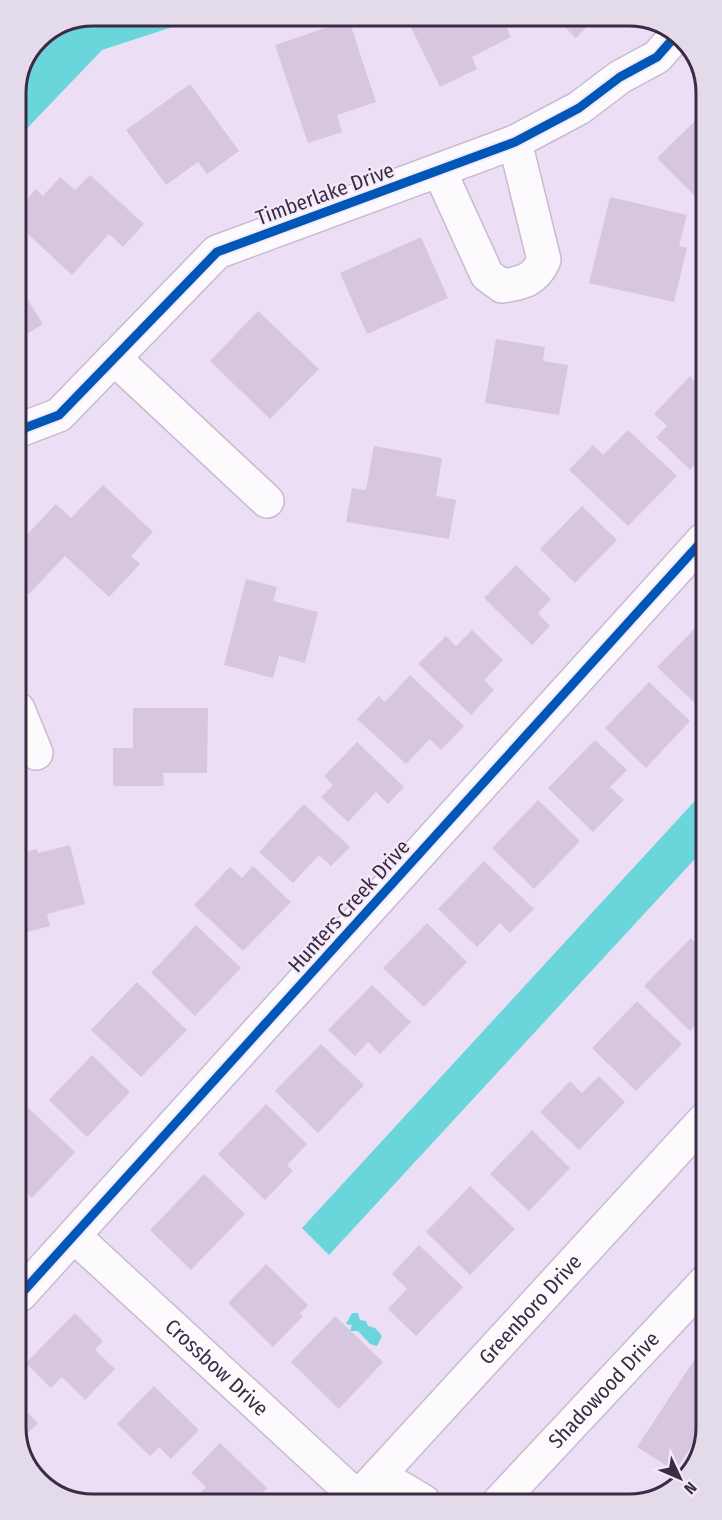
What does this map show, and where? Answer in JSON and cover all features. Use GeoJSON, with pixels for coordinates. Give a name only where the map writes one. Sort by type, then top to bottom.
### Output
{"type":"FeatureCollection","features":[{"type":"Feature","properties":{"kind":"street","name":"Timberlake Drive"},"geometry":{"type":"LineString","coordinates":[[26,427],[59,415],[217,252],[440,172],[515,142],[579,108],[620,77],[657,57],[672,40]]}},
{"type":"Feature","properties":{"kind":"street"},"geometry":{"type":"LineString","coordinates":[[440,172],[487,275],[502,286],[525,282],[538,274],[544,260],[515,142]]}},
{"type":"Feature","properties":{"kind":"street"},"geometry":{"type":"LineString","coordinates":[[114,358],[267,501]]}},
{"type":"Feature","properties":{"kind":"street","name":"Hunters Creek Drive"},"geometry":{"type":"LineString","coordinates":[[26,1288],[696,548]]}},
{"type":"Feature","properties":{"kind":"street"},"geometry":{"type":"LineString","coordinates":[[26,729],[36,753]]}},
{"type":"Feature","properties":{"kind":"street","name":"Greenboro Drive"},"geometry":{"type":"LineString","coordinates":[[364,1492],[696,1129]]}},
{"type":"Feature","properties":{"kind":"street","name":"Crossbow Drive"},"geometry":{"type":"LineString","coordinates":[[74,1236],[364,1492]]}},
{"type":"Feature","properties":{"kind":"street","name":"Shadowood Drive"},"geometry":{"type":"LineString","coordinates":[[507,1494],[696,1292]]}},
{"type":"Feature","properties":{"kind":"shaded area"},"geometry":{"type":"Polygon","coordinates":[[[84,26],[175,26],[102,50],[26,129],[26,88],[32,63],[48,42],[59,34],[84,26]]]}},
{"type":"Feature","properties":{"kind":"shaded area"},"geometry":{"type":"Polygon","coordinates":[[[696,800],[696,858],[329,1255],[302,1228],[696,800]]]}},
{"type":"Feature","properties":{"kind":"shaded area"},"geometry":{"type":"Polygon","coordinates":[[[352,1313],[358,1313],[360,1320],[366,1321],[368,1326],[375,1328],[382,1336],[377,1346],[370,1344],[358,1331],[350,1331],[352,1325],[346,1324],[352,1313]]]}},
{"type":"Feature","properties":{"kind":"building"},"geometry":{"type":"Polygon","coordinates":[[[331,26],[351,26],[376,102],[337,115],[342,132],[308,143],[275,45],[331,26]]]}},
{"type":"Feature","properties":{"kind":"building"},"geometry":{"type":"Polygon","coordinates":[[[410,26],[506,26],[511,37],[472,57],[477,69],[440,87],[410,26]]]}},
{"type":"Feature","properties":{"kind":"building"},"geometry":{"type":"Polygon","coordinates":[[[563,26],[587,26],[576,38],[563,26]]]}},
{"type":"Feature","properties":{"kind":"building"},"geometry":{"type":"Polygon","coordinates":[[[190,84],[239,151],[207,174],[198,162],[166,185],[126,130],[190,84]]]}},
{"type":"Feature","properties":{"kind":"building"},"geometry":{"type":"Polygon","coordinates":[[[696,120],[696,197],[657,158],[696,120]]]}},
{"type":"Feature","properties":{"kind":"building"},"geometry":{"type":"Polygon","coordinates":[[[90,175],[144,224],[123,247],[109,234],[72,275],[26,232],[26,200],[36,189],[43,196],[60,177],[75,190],[90,175]]]}},
{"type":"Feature","properties":{"kind":"building"},"geometry":{"type":"Polygon","coordinates":[[[610,197],[687,215],[679,246],[687,248],[674,302],[589,283],[610,197]]]}},
{"type":"Feature","properties":{"kind":"building"},"geometry":{"type":"Polygon","coordinates":[[[421,237],[448,298],[367,334],[340,273],[421,237]]]}},
{"type":"Feature","properties":{"kind":"building"},"geometry":{"type":"Polygon","coordinates":[[[26,297],[43,324],[26,335],[26,297]]]}},
{"type":"Feature","properties":{"kind":"building"},"geometry":{"type":"Polygon","coordinates":[[[258,311],[319,369],[270,419],[210,361],[258,311]]]}},
{"type":"Feature","properties":{"kind":"building"},"geometry":{"type":"Polygon","coordinates":[[[496,339],[545,347],[543,361],[568,365],[559,415],[485,403],[496,339]]]}},
{"type":"Feature","properties":{"kind":"building"},"geometry":{"type":"Polygon","coordinates":[[[690,376],[696,382],[696,464],[690,470],[656,437],[667,426],[654,414],[690,376]]]}},
{"type":"Feature","properties":{"kind":"building"},"geometry":{"type":"Polygon","coordinates":[[[628,430],[677,476],[628,526],[569,470],[593,445],[603,455],[628,430]]]}},
{"type":"Feature","properties":{"kind":"building"},"geometry":{"type":"Polygon","coordinates":[[[374,446],[442,458],[436,496],[456,500],[449,539],[346,522],[352,488],[366,490],[374,446]]]}},
{"type":"Feature","properties":{"kind":"building"},"geometry":{"type":"Polygon","coordinates":[[[103,485],[153,532],[131,556],[140,564],[109,597],[65,556],[29,594],[26,591],[26,536],[56,504],[71,518],[103,485]]]}},
{"type":"Feature","properties":{"kind":"building"},"geometry":{"type":"Polygon","coordinates":[[[582,506],[617,540],[575,583],[540,549],[582,506]]]}},
{"type":"Feature","properties":{"kind":"building"},"geometry":{"type":"Polygon","coordinates":[[[516,565],[551,599],[538,613],[550,626],[532,645],[484,598],[516,565]]]}},
{"type":"Feature","properties":{"kind":"building"},"geometry":{"type":"Polygon","coordinates":[[[246,579],[277,587],[273,601],[318,612],[305,663],[279,656],[273,678],[224,665],[246,579]]]}},
{"type":"Feature","properties":{"kind":"building"},"geometry":{"type":"Polygon","coordinates":[[[696,627],[696,704],[657,667],[696,627]]]}},
{"type":"Feature","properties":{"kind":"building"},"geometry":{"type":"Polygon","coordinates":[[[472,630],[503,660],[484,680],[494,690],[471,715],[418,664],[446,636],[456,646],[472,630]]]}},
{"type":"Feature","properties":{"kind":"building"},"geometry":{"type":"Polygon","coordinates":[[[410,675],[464,726],[441,750],[430,739],[406,764],[357,719],[379,696],[385,702],[410,675]]]}},
{"type":"Feature","properties":{"kind":"building"},"geometry":{"type":"Polygon","coordinates":[[[649,682],[690,721],[646,768],[605,728],[649,682]]]}},
{"type":"Feature","properties":{"kind":"building"},"geometry":{"type":"Polygon","coordinates":[[[133,708],[208,708],[207,773],[163,773],[164,786],[113,786],[113,748],[133,748],[133,708]]]}},
{"type":"Feature","properties":{"kind":"building"},"geometry":{"type":"Polygon","coordinates":[[[595,740],[627,770],[610,787],[624,800],[593,832],[548,788],[595,740]]]}},
{"type":"Feature","properties":{"kind":"building"},"geometry":{"type":"Polygon","coordinates":[[[357,742],[404,787],[388,804],[376,792],[348,822],[321,797],[333,785],[324,776],[357,742]]]}},
{"type":"Feature","properties":{"kind":"building"},"geometry":{"type":"Polygon","coordinates":[[[538,800],[580,841],[534,889],[492,848],[538,800]]]}},
{"type":"Feature","properties":{"kind":"building"},"geometry":{"type":"Polygon","coordinates":[[[304,804],[350,847],[331,866],[319,855],[293,883],[259,852],[304,804]]]}},
{"type":"Feature","properties":{"kind":"building"},"geometry":{"type":"Polygon","coordinates":[[[70,845],[85,904],[47,914],[50,926],[26,932],[26,852],[37,849],[38,853],[70,845]]]}},
{"type":"Feature","properties":{"kind":"building"},"geometry":{"type":"Polygon","coordinates":[[[484,861],[534,909],[510,933],[500,923],[477,947],[438,909],[484,861]]]}},
{"type":"Feature","properties":{"kind":"building"},"geometry":{"type":"Polygon","coordinates":[[[253,866],[291,902],[243,951],[194,905],[230,867],[242,878],[253,866]]]}},
{"type":"Feature","properties":{"kind":"building"},"geometry":{"type":"Polygon","coordinates":[[[427,923],[467,962],[424,1007],[383,968],[427,923]]]}},
{"type":"Feature","properties":{"kind":"building"},"geometry":{"type":"Polygon","coordinates":[[[196,925],[241,968],[195,1016],[151,973],[196,925]]]}},
{"type":"Feature","properties":{"kind":"building"},"geometry":{"type":"Polygon","coordinates":[[[691,938],[696,943],[696,1025],[690,1031],[644,986],[691,938]]]}},
{"type":"Feature","properties":{"kind":"building"},"geometry":{"type":"Polygon","coordinates":[[[137,982],[187,1030],[141,1077],[91,1030],[137,982]]]}},
{"type":"Feature","properties":{"kind":"building"},"geometry":{"type":"Polygon","coordinates":[[[372,985],[411,1022],[380,1054],[368,1042],[355,1056],[328,1030],[372,985]]]}},
{"type":"Feature","properties":{"kind":"building"},"geometry":{"type":"Polygon","coordinates":[[[637,1001],[682,1044],[636,1091],[592,1048],[637,1001]]]}},
{"type":"Feature","properties":{"kind":"building"},"geometry":{"type":"Polygon","coordinates":[[[321,1044],[364,1085],[318,1133],[275,1091],[321,1044]]]}},
{"type":"Feature","properties":{"kind":"building"},"geometry":{"type":"Polygon","coordinates":[[[92,1055],[130,1092],[87,1137],[49,1100],[92,1055]]]}},
{"type":"Feature","properties":{"kind":"building"},"geometry":{"type":"Polygon","coordinates":[[[599,1076],[625,1102],[579,1150],[540,1112],[570,1081],[582,1093],[599,1076]]]}},
{"type":"Feature","properties":{"kind":"building"},"geometry":{"type":"Polygon","coordinates":[[[266,1104],[307,1144],[287,1165],[293,1171],[265,1200],[218,1154],[266,1104]]]}},
{"type":"Feature","properties":{"kind":"building"},"geometry":{"type":"Polygon","coordinates":[[[26,1106],[75,1152],[32,1198],[26,1192],[26,1106]]]}},
{"type":"Feature","properties":{"kind":"building"},"geometry":{"type":"Polygon","coordinates":[[[532,1130],[570,1168],[529,1211],[490,1174],[532,1130]]]}},
{"type":"Feature","properties":{"kind":"building"},"geometry":{"type":"Polygon","coordinates":[[[204,1174],[245,1214],[191,1270],[150,1230],[204,1174]]]}},
{"type":"Feature","properties":{"kind":"building"},"geometry":{"type":"Polygon","coordinates":[[[470,1186],[515,1229],[470,1275],[426,1232],[470,1186]]]}},
{"type":"Feature","properties":{"kind":"building"},"geometry":{"type":"Polygon","coordinates":[[[419,1245],[463,1287],[416,1336],[388,1309],[407,1289],[392,1274],[419,1245]]]}},
{"type":"Feature","properties":{"kind":"building"},"geometry":{"type":"Polygon","coordinates":[[[266,1264],[308,1305],[300,1314],[303,1316],[273,1347],[228,1303],[266,1264]]]}},
{"type":"Feature","properties":{"kind":"building"},"geometry":{"type":"Polygon","coordinates":[[[75,1313],[103,1341],[95,1350],[115,1369],[85,1400],[62,1377],[51,1388],[26,1363],[75,1313]]]}},
{"type":"Feature","properties":{"kind":"building"},"geometry":{"type":"Polygon","coordinates":[[[335,1316],[383,1362],[339,1409],[291,1362],[335,1316]]]}},
{"type":"Feature","properties":{"kind":"building"},"geometry":{"type":"Polygon","coordinates":[[[696,1357],[695,1441],[675,1471],[637,1447],[696,1357]]]}},
{"type":"Feature","properties":{"kind":"building"},"geometry":{"type":"Polygon","coordinates":[[[154,1386],[199,1430],[171,1459],[159,1447],[150,1456],[117,1424],[154,1386]]]}},
{"type":"Feature","properties":{"kind":"building"},"geometry":{"type":"Polygon","coordinates":[[[26,1411],[38,1423],[27,1434],[26,1411]]]}},
{"type":"Feature","properties":{"kind":"building"},"geometry":{"type":"Polygon","coordinates":[[[220,1443],[267,1488],[261,1494],[199,1494],[206,1487],[191,1473],[220,1443]]]}},
{"type":"Feature","properties":{"kind":"cycle path"},"geometry":{"type":"LineString","coordinates":[[26,428],[59,415],[217,252],[515,142],[579,108],[620,77],[657,57],[672,40]]}},
{"type":"Feature","properties":{"kind":"cycle path"},"geometry":{"type":"LineString","coordinates":[[26,1288],[696,548]]}}]}
